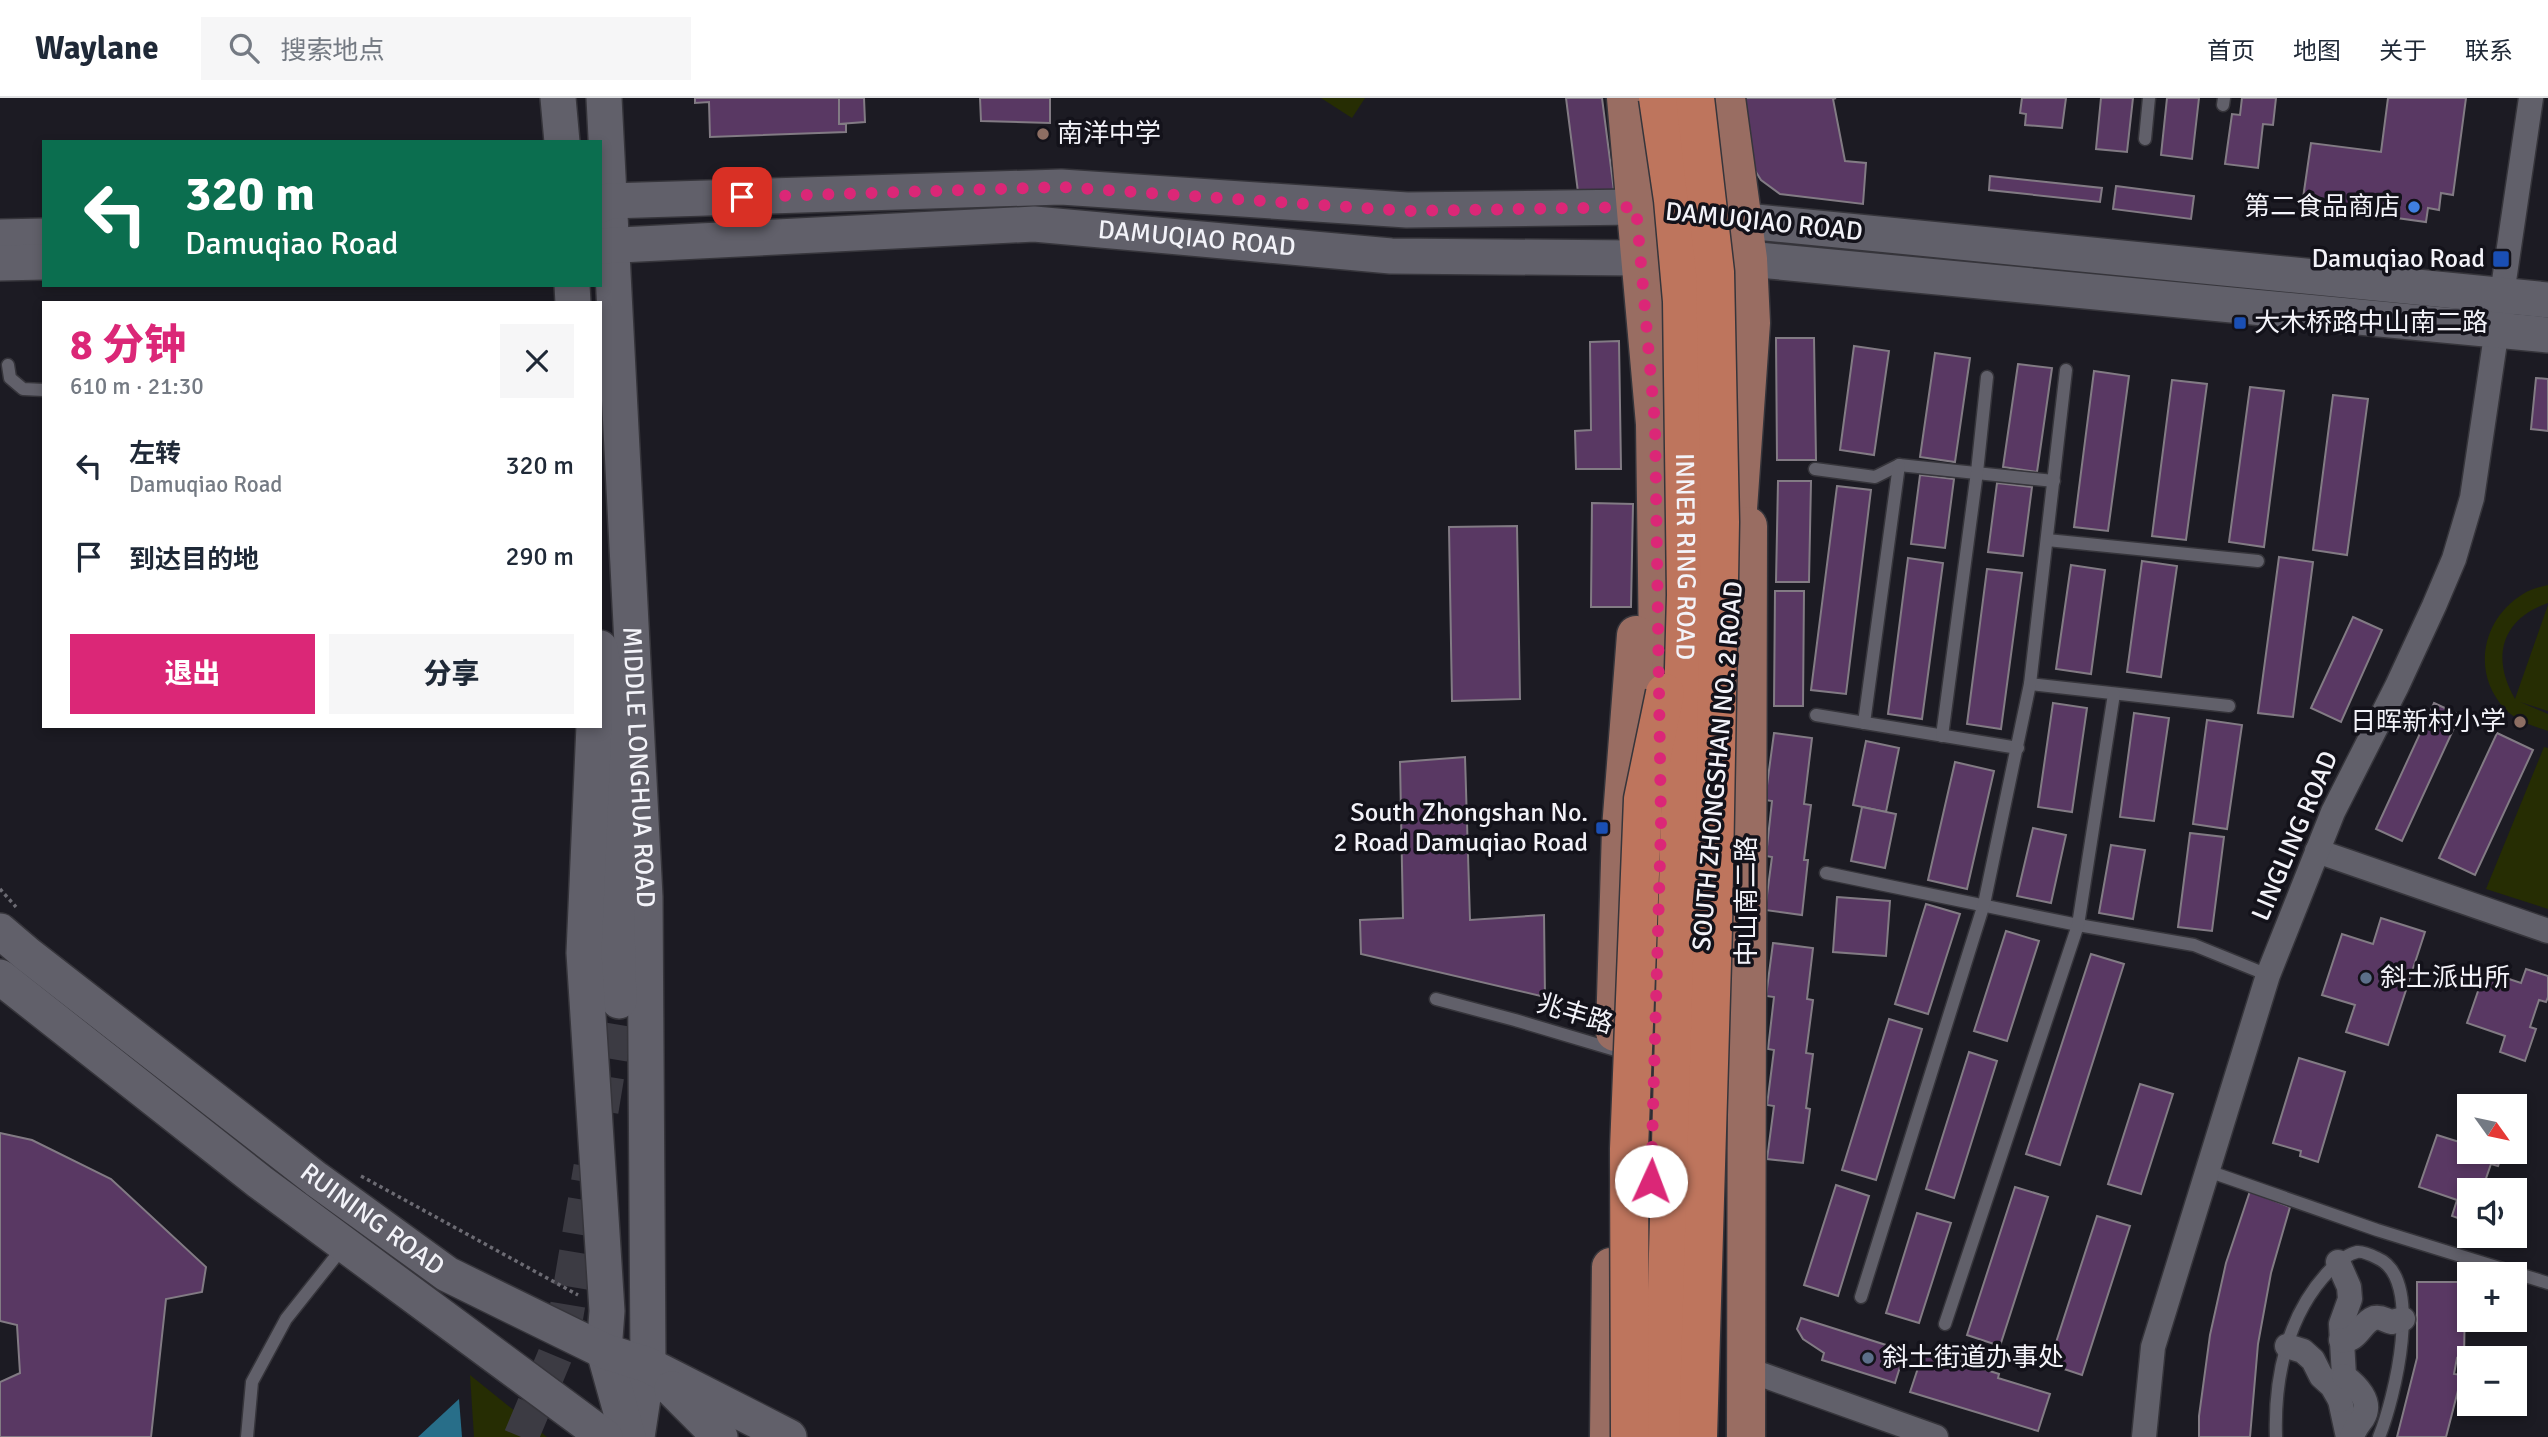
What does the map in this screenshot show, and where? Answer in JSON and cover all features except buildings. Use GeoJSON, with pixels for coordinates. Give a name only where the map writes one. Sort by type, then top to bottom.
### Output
{"type":"FeatureCollection","features":[{"type":"Feature","properties":{"kind":"highway","name":"INNER RING ROAD"},"geometry":{"type":"LineString","coordinates":[[1658,98],[1673,200],[1702,590],[1713,928],[1698,1437]]}},
{"type":"Feature","properties":{"kind":"highway","name":"INNER RING ROAD"},"geometry":{"type":"LineString","coordinates":[[1663,1437],[1702,590],[1720,522],[1715,272],[1695,98]]}},
{"type":"Feature","properties":{"kind":"highway"},"geometry":{"type":"LineString","coordinates":[[1630,1437],[1629,1149],[1643,799],[1702,590]]}},
{"type":"Feature","properties":{"kind":"highway"},"geometry":{"type":"LineString","coordinates":[[1702,590],[1734,871],[1722,1437]]}},
{"type":"Feature","properties":{"kind":"main road"},"geometry":{"type":"LineString","coordinates":[[558,98],[562,140]]}},
{"type":"Feature","properties":{"kind":"main road","name":"MIDDLE LONGHUA ROAD"},"geometry":{"type":"LineString","coordinates":[[604,98],[606,246],[645,897],[648,1364],[637,1437]]}},
{"type":"Feature","properties":{"kind":"main road"},"geometry":{"type":"LineString","coordinates":[[1626,98],[1655,424],[1644,500],[1621,829],[1650,1231],[1636,1437]]}},
{"type":"Feature","properties":{"kind":"main road","name":"SOUTH ZHONGSHAN NO. 2 ROAD"},"geometry":{"type":"LineString","coordinates":[[1704,1437],[1700,974],[1724,722],[1751,323],[1748,260],[1726,98]]}},
{"type":"Feature","properties":{"kind":"main road","name":"DAMUQIAO ROAD"},"geometry":{"type":"LineString","coordinates":[[605,203],[1061,187],[1407,211],[1636,207],[1743,221],[2548,300]]}},
{"type":"Feature","properties":{"kind":"main road","name":"DAMUQIAO ROAD"},"geometry":{"type":"LineString","coordinates":[[606,246],[1034,224],[1391,256],[1748,260],[2548,335]]}},
{"type":"Feature","properties":{"kind":"main road"},"geometry":{"type":"LineString","coordinates":[[0,237],[42,236]]}},
{"type":"Feature","properties":{"kind":"main road"},"geometry":{"type":"LineString","coordinates":[[0,263],[42,262]]}},
{"type":"Feature","properties":{"kind":"main road","name":"中山南二路"},"geometry":{"type":"LineString","coordinates":[[1746,1437],[1747,583],[1751,323]]}},
{"type":"Feature","properties":{"kind":"main road"},"geometry":{"type":"LineString","coordinates":[[602,659],[611,706],[619,1001]]}},
{"type":"Feature","properties":{"kind":"main road","name":"MIDDLE LONGHUA ROAD"},"geometry":{"type":"LineString","coordinates":[[594,728],[584,953],[607,1311],[604,1352],[628,1437]]}},
{"type":"Feature","properties":{"kind":"main road","name":"RUINING ROAD"},"geometry":{"type":"LineString","coordinates":[[11,922],[37,962],[605,1437]]}},
{"type":"Feature","properties":{"kind":"main road","name":"RUINING ROAD"},"geometry":{"type":"LineString","coordinates":[[0,977],[260,1182],[604,1352],[648,1364],[789,1437]]}},
{"type":"Feature","properties":{"kind":"main road"},"geometry":{"type":"LineString","coordinates":[[1609,1437],[1637,1054]]}},
{"type":"Feature","properties":{"kind":"main road"},"geometry":{"type":"LineString","coordinates":[[648,1364],[720,1433]]}},
{"type":"Feature","properties":{"kind":"street","name":"LINGLING ROAD"},"geometry":{"type":"LineString","coordinates":[[2144,1437],[2152,1347],[2268,975],[2333,812],[2397,686],[2454,559],[2472,498],[2531,98]]}},
{"type":"Feature","properties":{"kind":"street"},"geometry":{"type":"LineString","coordinates":[[2318,851],[2548,931]]}},
{"type":"Feature","properties":{"kind":"street"},"geometry":{"type":"LineString","coordinates":[[2338,1262],[2349,1287],[2350,1299],[2341,1324],[2344,1376],[2340,1400]]}},
{"type":"Feature","properties":{"kind":"street"},"geometry":{"type":"LineString","coordinates":[[2341,1340],[2354,1338],[2361,1328],[2374,1318],[2392,1322],[2403,1319]]}},
{"type":"Feature","properties":{"kind":"street"},"geometry":{"type":"LineString","coordinates":[[2287,1346],[2303,1351],[2332,1386],[2340,1400],[2350,1437]]}},
{"type":"Feature","properties":{"kind":"street"},"geometry":{"type":"LineString","coordinates":[[1746,1369],[1936,1437]]}},
{"type":"Feature","properties":{"kind":"street"},"geometry":{"type":"LineString","coordinates":[[2344,1376],[2357,1386],[2365,1400],[2366,1410],[2350,1437]]}},
{"type":"Feature","properties":{"kind":"lane"},"geometry":{"type":"LineString","coordinates":[[2145,139],[2149,98]]}},
{"type":"Feature","properties":{"kind":"lane"},"geometry":{"type":"LineString","coordinates":[[8,365],[10,377],[23,389],[42,390]]}},
{"type":"Feature","properties":{"kind":"lane"},"geometry":{"type":"LineString","coordinates":[[1861,1297],[1984,904],[2030,684],[2066,370]]}},
{"type":"Feature","properties":{"kind":"lane"},"geometry":{"type":"LineString","coordinates":[[1942,736],[1987,377]]}},
{"type":"Feature","properties":{"kind":"lane"},"geometry":{"type":"LineString","coordinates":[[1815,469],[1875,477],[1899,464],[2054,481]]}},
{"type":"Feature","properties":{"kind":"lane"},"geometry":{"type":"LineString","coordinates":[[1864,723],[1899,464]]}},
{"type":"Feature","properties":{"kind":"lane"},"geometry":{"type":"LineString","coordinates":[[2047,540],[2258,561]]}},
{"type":"Feature","properties":{"kind":"lane"},"geometry":{"type":"LineString","coordinates":[[2030,684],[2230,706]]}},
{"type":"Feature","properties":{"kind":"lane"},"geometry":{"type":"LineString","coordinates":[[1945,1324],[2078,925],[2114,694]]}},
{"type":"Feature","properties":{"kind":"lane"},"geometry":{"type":"LineString","coordinates":[[1816,715],[2018,748]]}},
{"type":"Feature","properties":{"kind":"lane"},"geometry":{"type":"LineString","coordinates":[[1826,873],[2078,925],[2194,945],[2268,975]]}},
{"type":"Feature","properties":{"kind":"lane","name":"兆丰路"},"geometry":{"type":"LineString","coordinates":[[1436,999],[1637,1054],[1702,1066]]}},
{"type":"Feature","properties":{"kind":"lane"},"geometry":{"type":"LineString","coordinates":[[2208,1171],[2377,1230],[2548,1283]]}},
{"type":"Feature","properties":{"kind":"lane"},"geometry":{"type":"LineString","coordinates":[[2369,1254],[2377,1230]]}},
{"type":"Feature","properties":{"kind":"lane"},"geometry":{"type":"LineString","coordinates":[[247,1437],[252,1382],[286,1319],[356,1231]]}},
{"type":"Feature","properties":{"kind":"lane"},"geometry":{"type":"LineString","coordinates":[[2276,1437],[2275,1403],[2287,1346],[2302,1309],[2322,1279],[2338,1262],[2357,1252],[2383,1260],[2396,1277],[2404,1311],[2399,1367],[2379,1437]]}},
{"type":"Feature","properties":{"kind":"path"},"geometry":{"type":"LineString","coordinates":[[0,889],[11,922]]}},
{"type":"Feature","properties":{"kind":"path"},"geometry":{"type":"LineString","coordinates":[[361,1176],[607,1311]]}},
{"type":"Feature","properties":{"kind":"green space"},"geometry":{"type":"Polygon","coordinates":[[[1321,98],[1365,98],[1352,118],[1321,98]]]}},
{"type":"Feature","properties":{"kind":"green space"},"geometry":{"type":"Polygon","coordinates":[[[2548,585],[2548,603],[2532,610],[2511,630],[2505,642],[2503,669],[2515,699],[2548,605],[2548,711],[2520,702],[2548,714],[2548,731],[2520,720],[2505,709],[2494,695],[2485,663],[2490,632],[2498,617],[2523,594],[2548,585]]]}},
{"type":"Feature","properties":{"kind":"green space"},"geometry":{"type":"Polygon","coordinates":[[[2544,747],[2548,748],[2548,909],[2486,889],[2544,747]]]}},
{"type":"Feature","properties":{"kind":"green space"},"geometry":{"type":"Polygon","coordinates":[[[470,1375],[547,1437],[474,1437],[470,1375]]]}},
{"type":"Feature","properties":{"kind":"water"},"geometry":{"type":"Polygon","coordinates":[[[459,1399],[462,1437],[418,1437],[459,1399]]]}},
{"type":"Feature","properties":{"kind":"tunnel"},"geometry":{"type":"LineString","coordinates":[[601,1111],[619,1001]]}},
{"type":"Feature","properties":{"kind":"tunnel"},"geometry":{"type":"LineString","coordinates":[[521,1437],[562,1339],[591,1167]]}},
{"type":"Feature","properties":{"kind":"place","name":"南洋中学"},"geometry":{"type":"Point","coordinates":[1043,134]}},
{"type":"Feature","properties":{"kind":"place","name":"第二食品商店"},"geometry":{"type":"Point","coordinates":[2414,207]}},
{"type":"Feature","properties":{"kind":"place","name":"Damuqiao Road"},"geometry":{"type":"Point","coordinates":[2501,259]}},
{"type":"Feature","properties":{"kind":"place","name":"大木桥路中山南二路"},"geometry":{"type":"Point","coordinates":[2240,323]}},
{"type":"Feature","properties":{"kind":"place","name":"日晖新村小学"},"geometry":{"type":"Point","coordinates":[2520,722]}},
{"type":"Feature","properties":{"kind":"place","name":"South Zhongshan No. 2 Road Damuqiao Road"},"geometry":{"type":"Point","coordinates":[1602,828]}},
{"type":"Feature","properties":{"kind":"place","name":"斜土派出所"},"geometry":{"type":"Point","coordinates":[2366,978]}},
{"type":"Feature","properties":{"kind":"place","name":"斜土街道办事处"},"geometry":{"type":"Point","coordinates":[1868,1358]}},
{"type":"Feature","properties":{"kind":"route"},"geometry":{"type":"LineString","coordinates":[[742,197],[1061,187],[1407,211],[1636,207],[1655,424],[1661,824],[1651,1181]]}}]}
